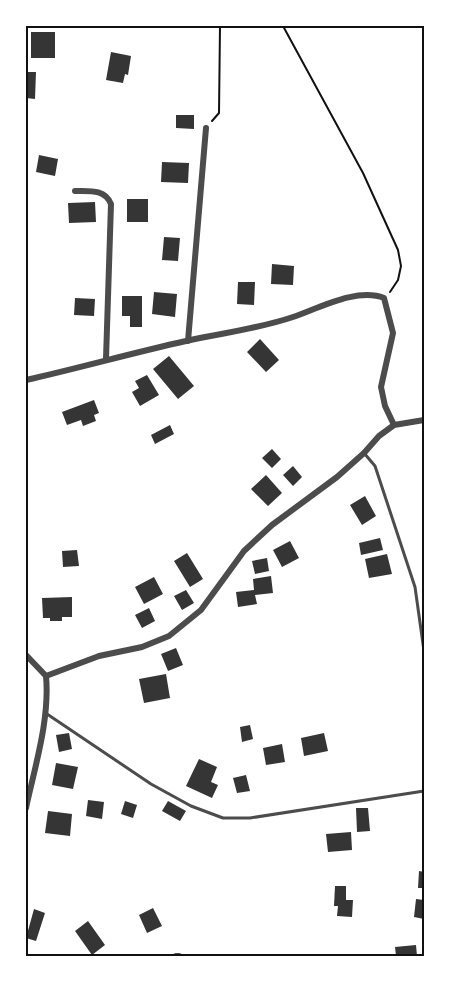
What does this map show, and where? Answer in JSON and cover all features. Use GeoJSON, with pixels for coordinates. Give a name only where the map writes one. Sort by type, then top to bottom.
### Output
{"type":"FeatureCollection","features":[{"type":"Feature","properties":{"kind":"street"},"geometry":{"type":"LineString","coordinates":[[188,341],[206,128]]}},
{"type":"Feature","properties":{"kind":"street"},"geometry":{"type":"LineString","coordinates":[[75,191],[100,192],[108,196],[111,204],[106,359]]}},
{"type":"Feature","properties":{"kind":"street"},"geometry":{"type":"LineString","coordinates":[[26,380],[93,365],[106,359],[271,324],[353,296],[374,294],[384,298],[393,333],[381,387],[385,406],[394,424]]}},
{"type":"Feature","properties":{"kind":"street"},"geometry":{"type":"LineString","coordinates":[[46,676],[99,656],[142,647],[169,636],[201,610],[244,551],[272,525],[337,477],[394,424],[424,420]]}},
{"type":"Feature","properties":{"kind":"street"},"geometry":{"type":"LineString","coordinates":[[26,655],[46,676],[47,690],[45,713],[26,808]]}},
{"type":"Feature","properties":{"kind":"lane"},"geometry":{"type":"LineString","coordinates":[[364,453],[375,466],[415,587],[424,651]]}},
{"type":"Feature","properties":{"kind":"lane"},"geometry":{"type":"LineString","coordinates":[[45,713],[151,784],[190,806],[223,818],[250,818],[424,791]]}},
{"type":"Feature","properties":{"kind":"path"},"geometry":{"type":"LineString","coordinates":[[206,128],[219,113],[220,26]]}},
{"type":"Feature","properties":{"kind":"path"},"geometry":{"type":"LineString","coordinates":[[284,26],[363,174],[398,250],[401,266],[399,280],[384,298]]}},
{"type":"Feature","properties":{"kind":"building"},"geometry":{"type":"Polygon","coordinates":[[[31,32],[55,32],[55,58],[31,58],[31,32]]]}},
{"type":"Feature","properties":{"kind":"building"},"geometry":{"type":"Polygon","coordinates":[[[111,52],[131,56],[128,75],[125,74],[123,83],[106,80],[111,52]]]}},
{"type":"Feature","properties":{"kind":"building"},"geometry":{"type":"Polygon","coordinates":[[[26,72],[36,72],[35,99],[26,98],[26,72]]]}},
{"type":"Feature","properties":{"kind":"building"},"geometry":{"type":"Polygon","coordinates":[[[176,115],[194,115],[194,129],[176,128],[176,115]]]}},
{"type":"Feature","properties":{"kind":"building"},"geometry":{"type":"Polygon","coordinates":[[[39,155],[58,159],[55,176],[36,172],[39,155]]]}},
{"type":"Feature","properties":{"kind":"building"},"geometry":{"type":"Polygon","coordinates":[[[162,162],[189,163],[188,183],[161,182],[162,162]]]}},
{"type":"Feature","properties":{"kind":"building"},"geometry":{"type":"Polygon","coordinates":[[[127,199],[148,199],[148,222],[127,222],[127,199]]]}},
{"type":"Feature","properties":{"kind":"building"},"geometry":{"type":"Polygon","coordinates":[[[95,202],[96,222],[69,223],[68,203],[95,202]]]}},
{"type":"Feature","properties":{"kind":"building"},"geometry":{"type":"Polygon","coordinates":[[[164,237],[180,238],[178,261],[162,260],[164,237]]]}},
{"type":"Feature","properties":{"kind":"building"},"geometry":{"type":"Polygon","coordinates":[[[272,264],[294,266],[293,285],[271,284],[272,264]]]}},
{"type":"Feature","properties":{"kind":"building"},"geometry":{"type":"Polygon","coordinates":[[[238,282],[255,282],[254,305],[237,304],[238,282]]]}},
{"type":"Feature","properties":{"kind":"building"},"geometry":{"type":"Polygon","coordinates":[[[154,292],[177,294],[175,317],[152,314],[154,292]]]}},
{"type":"Feature","properties":{"kind":"building"},"geometry":{"type":"Polygon","coordinates":[[[122,296],[142,296],[142,327],[130,327],[130,316],[122,316],[122,296]]]}},
{"type":"Feature","properties":{"kind":"building"},"geometry":{"type":"Polygon","coordinates":[[[75,298],[95,299],[94,316],[74,315],[75,298]]]}},
{"type":"Feature","properties":{"kind":"building"},"geometry":{"type":"Polygon","coordinates":[[[260,339],[279,360],[266,372],[247,352],[260,339]]]}},
{"type":"Feature","properties":{"kind":"building"},"geometry":{"type":"Polygon","coordinates":[[[169,356],[194,386],[178,399],[153,369],[169,356]]]}},
{"type":"Feature","properties":{"kind":"building"},"geometry":{"type":"Polygon","coordinates":[[[147,375],[159,395],[140,406],[132,392],[139,388],[135,381],[147,375]]]}},
{"type":"Feature","properties":{"kind":"building"},"geometry":{"type":"Polygon","coordinates":[[[94,400],[99,413],[94,415],[96,421],[83,426],[81,420],[67,425],[62,412],[94,400]]]}},
{"type":"Feature","properties":{"kind":"building"},"geometry":{"type":"Polygon","coordinates":[[[170,425],[174,434],[155,444],[151,435],[170,425]]]}},
{"type":"Feature","properties":{"kind":"building"},"geometry":{"type":"Polygon","coordinates":[[[272,449],[281,459],[272,468],[262,458],[272,449]]]}},
{"type":"Feature","properties":{"kind":"building"},"geometry":{"type":"Polygon","coordinates":[[[293,466],[302,477],[293,486],[283,475],[293,466]]]}},
{"type":"Feature","properties":{"kind":"building"},"geometry":{"type":"Polygon","coordinates":[[[266,475],[282,493],[268,506],[251,489],[266,475]]]}},
{"type":"Feature","properties":{"kind":"building"},"geometry":{"type":"Polygon","coordinates":[[[365,496],[376,516],[362,525],[350,505],[365,496]]]}},
{"type":"Feature","properties":{"kind":"building"},"geometry":{"type":"Polygon","coordinates":[[[380,538],[383,550],[361,555],[359,543],[380,538]]]}},
{"type":"Feature","properties":{"kind":"building"},"geometry":{"type":"Polygon","coordinates":[[[290,541],[299,558],[282,567],[273,550],[290,541]]]}},
{"type":"Feature","properties":{"kind":"building"},"geometry":{"type":"Polygon","coordinates":[[[77,550],[79,566],[63,567],[62,551],[77,550]]]}},
{"type":"Feature","properties":{"kind":"building"},"geometry":{"type":"Polygon","coordinates":[[[187,553],[203,579],[190,587],[174,561],[187,553]]]}},
{"type":"Feature","properties":{"kind":"building"},"geometry":{"type":"Polygon","coordinates":[[[387,554],[392,574],[369,578],[365,559],[387,554]]]}},
{"type":"Feature","properties":{"kind":"building"},"geometry":{"type":"Polygon","coordinates":[[[267,558],[269,571],[255,574],[252,561],[267,558]]]}},
{"type":"Feature","properties":{"kind":"building"},"geometry":{"type":"Polygon","coordinates":[[[271,576],[273,593],[255,595],[257,604],[238,607],[236,592],[254,590],[253,579],[271,576]]]}},
{"type":"Feature","properties":{"kind":"building"},"geometry":{"type":"Polygon","coordinates":[[[154,577],[163,594],[144,604],[135,587],[154,577]]]}},
{"type":"Feature","properties":{"kind":"building"},"geometry":{"type":"Polygon","coordinates":[[[186,590],[194,603],[182,610],[174,596],[186,590]]]}},
{"type":"Feature","properties":{"kind":"building"},"geometry":{"type":"Polygon","coordinates":[[[72,597],[72,617],[62,617],[62,621],[50,621],[50,618],[43,618],[42,598],[72,597]]]}},
{"type":"Feature","properties":{"kind":"building"},"geometry":{"type":"Polygon","coordinates":[[[149,608],[155,621],[142,628],[135,615],[149,608]]]}},
{"type":"Feature","properties":{"kind":"building"},"geometry":{"type":"Polygon","coordinates":[[[176,648],[183,665],[168,671],[161,654],[176,648]]]}},
{"type":"Feature","properties":{"kind":"building"},"geometry":{"type":"Polygon","coordinates":[[[166,674],[170,698],[144,703],[139,679],[166,674]]]}},
{"type":"Feature","properties":{"kind":"building"},"geometry":{"type":"Polygon","coordinates":[[[250,725],[253,739],[242,742],[240,727],[250,725]]]}},
{"type":"Feature","properties":{"kind":"building"},"geometry":{"type":"Polygon","coordinates":[[[69,733],[72,749],[59,752],[56,735],[69,733]]]}},
{"type":"Feature","properties":{"kind":"building"},"geometry":{"type":"Polygon","coordinates":[[[324,733],[328,751],[304,756],[301,738],[324,733]]]}},
{"type":"Feature","properties":{"kind":"building"},"geometry":{"type":"Polygon","coordinates":[[[282,744],[285,762],[266,765],[263,748],[282,744]]]}},
{"type":"Feature","properties":{"kind":"building"},"geometry":{"type":"Polygon","coordinates":[[[199,759],[217,767],[211,782],[218,785],[212,798],[186,786],[199,759]]]}},
{"type":"Feature","properties":{"kind":"building"},"geometry":{"type":"Polygon","coordinates":[[[56,763],[78,767],[73,789],[52,785],[56,763]]]}},
{"type":"Feature","properties":{"kind":"building"},"geometry":{"type":"Polygon","coordinates":[[[246,775],[250,791],[237,793],[233,778],[246,775]]]}},
{"type":"Feature","properties":{"kind":"building"},"geometry":{"type":"Polygon","coordinates":[[[88,800],[104,802],[102,819],[86,816],[88,800]]]}},
{"type":"Feature","properties":{"kind":"building"},"geometry":{"type":"Polygon","coordinates":[[[125,801],[137,805],[133,818],[121,814],[125,801]]]}},
{"type":"Feature","properties":{"kind":"building"},"geometry":{"type":"Polygon","coordinates":[[[168,801],[186,811],[180,821],[162,811],[168,801]]]}},
{"type":"Feature","properties":{"kind":"building"},"geometry":{"type":"Polygon","coordinates":[[[356,808],[368,808],[370,831],[357,832],[356,808]]]}},
{"type":"Feature","properties":{"kind":"building"},"geometry":{"type":"Polygon","coordinates":[[[48,811],[72,814],[70,836],[45,833],[48,811]]]}},
{"type":"Feature","properties":{"kind":"building"},"geometry":{"type":"Polygon","coordinates":[[[351,832],[352,850],[328,852],[326,834],[351,832]]]}},
{"type":"Feature","properties":{"kind":"building"},"geometry":{"type":"Polygon","coordinates":[[[419,871],[424,872],[424,888],[418,888],[419,871]]]}},
{"type":"Feature","properties":{"kind":"building"},"geometry":{"type":"Polygon","coordinates":[[[335,886],[346,886],[346,900],[353,900],[352,917],[337,916],[338,906],[334,906],[335,886]]]}},
{"type":"Feature","properties":{"kind":"building"},"geometry":{"type":"Polygon","coordinates":[[[416,899],[424,900],[424,919],[414,917],[416,899]]]}},
{"type":"Feature","properties":{"kind":"building"},"geometry":{"type":"Polygon","coordinates":[[[153,908],[162,926],[147,933],[139,915],[153,908]]]}},
{"type":"Feature","properties":{"kind":"building"},"geometry":{"type":"Polygon","coordinates":[[[34,909],[45,913],[36,941],[26,938],[34,909]]]}},
{"type":"Feature","properties":{"kind":"building"},"geometry":{"type":"Polygon","coordinates":[[[88,921],[105,945],[92,955],[75,931],[88,921]]]}},
{"type":"Feature","properties":{"kind":"building"},"geometry":{"type":"Polygon","coordinates":[[[416,945],[417,956],[396,956],[395,947],[416,945]]]}}]}
